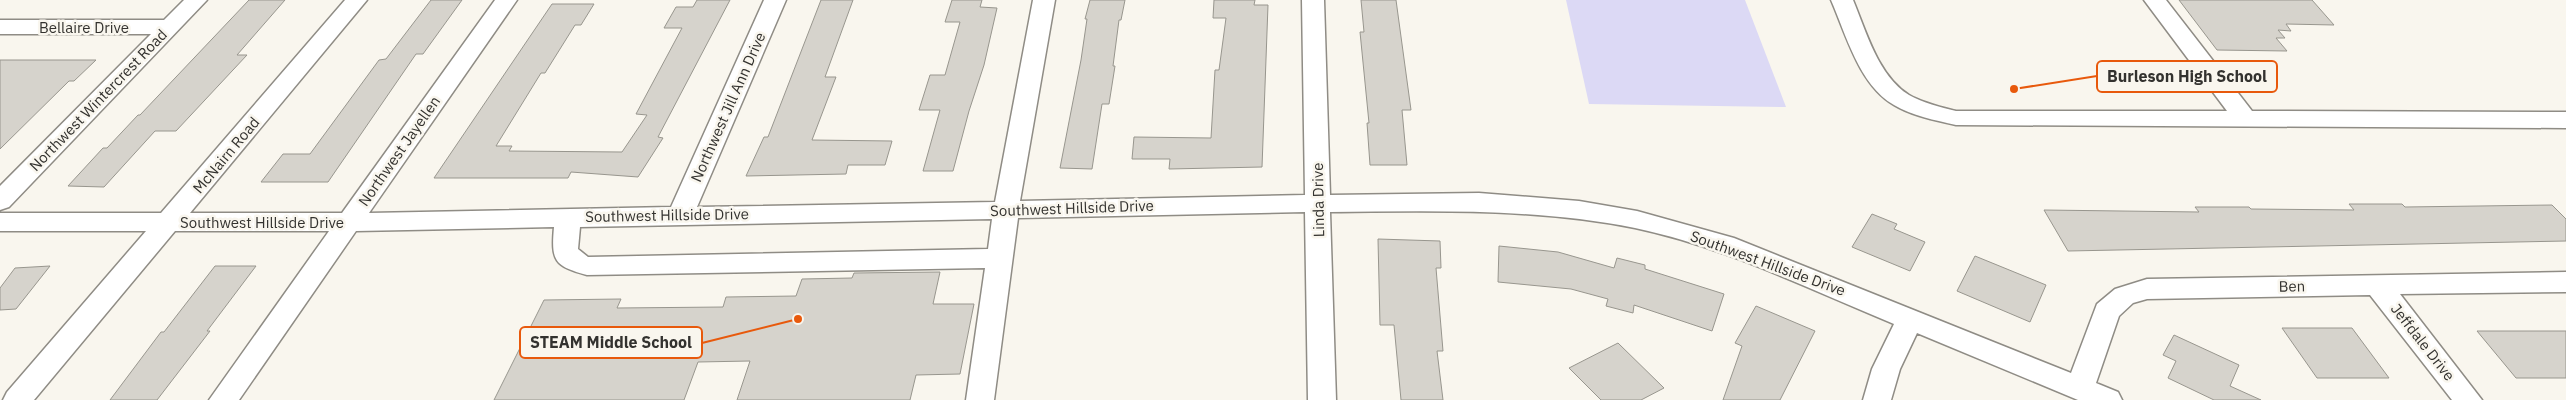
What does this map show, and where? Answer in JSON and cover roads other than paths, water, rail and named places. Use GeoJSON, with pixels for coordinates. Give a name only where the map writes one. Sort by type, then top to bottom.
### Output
{"type":"FeatureCollection","features":[{"type":"Feature","properties":{"kind":"street","name":"Northwest Wintercrest Road"},"geometry":{"type":"LineString","coordinates":[[0,201],[196,0]]}},
{"type":"Feature","properties":{"kind":"street","name":"McNairn Road"},"geometry":{"type":"LineString","coordinates":[[17,400],[356,0]]}},
{"type":"Feature","properties":{"kind":"street","name":"Northwest Jayellen"},"geometry":{"type":"LineString","coordinates":[[223,400],[506,0]]}},
{"type":"Feature","properties":{"kind":"street","name":"Northwest Jill Ann Drive"},"geometry":{"type":"LineString","coordinates":[[681,214],[775,0]]}},
{"type":"Feature","properties":{"kind":"street"},"geometry":{"type":"LineString","coordinates":[[980,400],[1006,210],[1044,0]]}},
{"type":"Feature","properties":{"kind":"street","name":"Linda Drive"},"geometry":{"type":"LineString","coordinates":[[1312,0],[1322,400]]}},
{"type":"Feature","properties":{"kind":"street"},"geometry":{"type":"LineString","coordinates":[[1842,0],[1877,74],[1894,95],[1922,108],[1956,118],[2566,120]]}},
{"type":"Feature","properties":{"kind":"street"},"geometry":{"type":"LineString","coordinates":[[2155,0],[2245,119]]}},
{"type":"Feature","properties":{"kind":"street","name":"Bellaire Drive"},"geometry":{"type":"LineString","coordinates":[[0,27],[168,27]]}},
{"type":"Feature","properties":{"kind":"street","name":"Southwest Hillside Drive"},"geometry":{"type":"LineString","coordinates":[[0,222],[349,222],[681,214],[1006,210],[1166,205],[1479,202],[1580,210],[1637,220],[1725,244],[2108,400]]}},
{"type":"Feature","properties":{"kind":"street"},"geometry":{"type":"LineString","coordinates":[[568,217],[565,251],[573,261],[587,266],[1000,258]]}},
{"type":"Feature","properties":{"kind":"street","name":"Ben"},"geometry":{"type":"LineString","coordinates":[[2080,389],[2107,311],[2124,296],[2147,289],[2566,282]]}},
{"type":"Feature","properties":{"kind":"street","name":"Jeffdale Drive"},"geometry":{"type":"LineString","coordinates":[[2377,284],[2468,400]]}},
{"type":"Feature","properties":{"kind":"street"},"geometry":{"type":"LineString","coordinates":[[1877,400],[1886,370],[1910,318]]}},
{"type":"Feature","properties":{"kind":"place","name":"Burleson High School"},"geometry":{"type":"Point","coordinates":[2014,89]}},
{"type":"Feature","properties":{"kind":"place","name":"STEAM Middle School"},"geometry":{"type":"Point","coordinates":[798,319]}}]}
